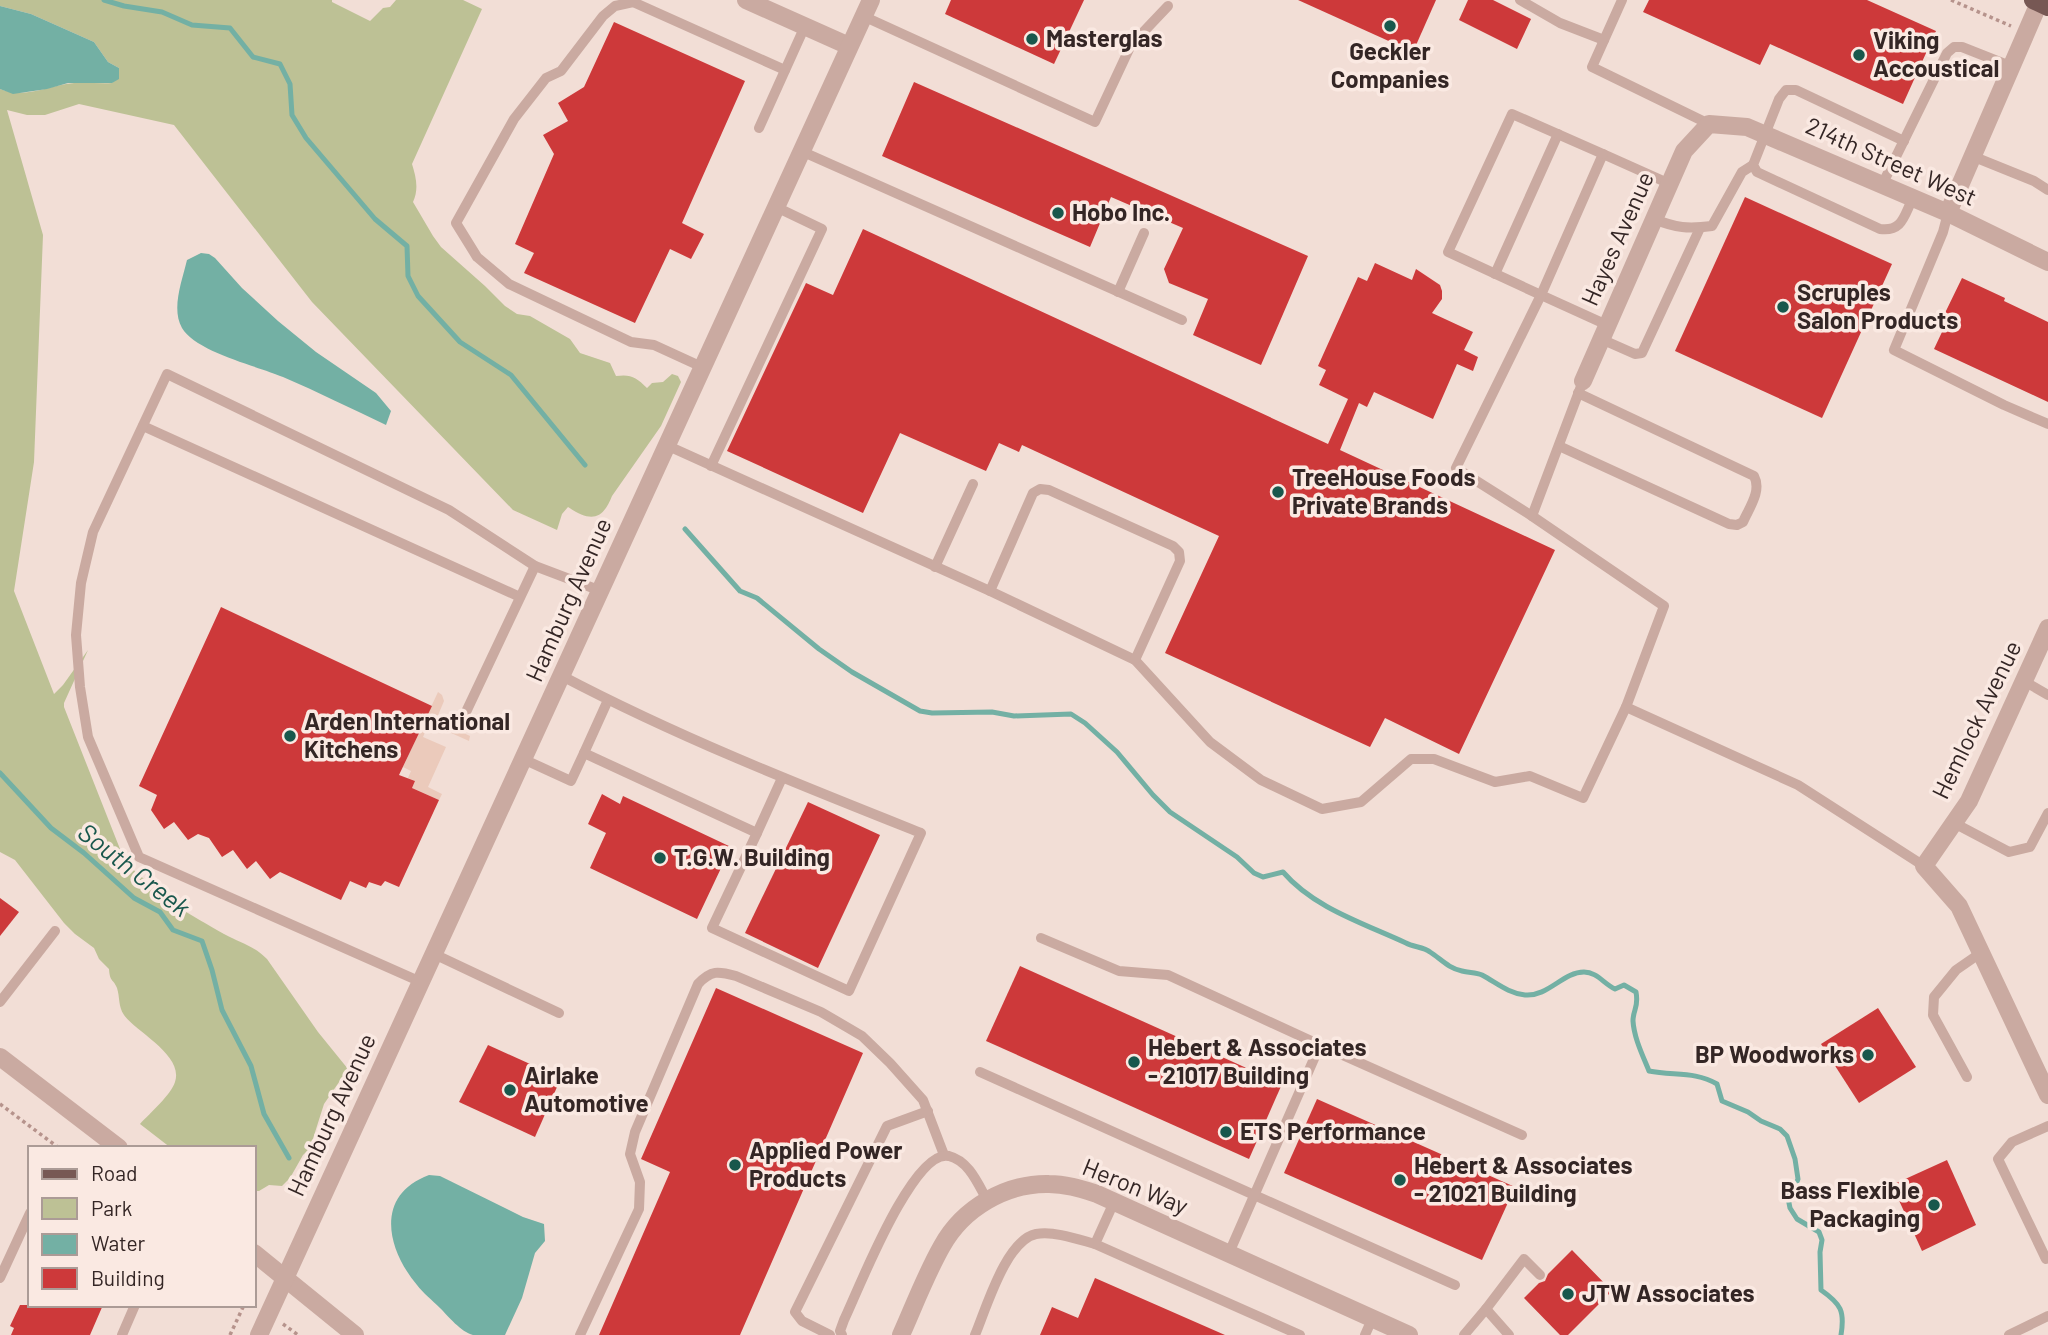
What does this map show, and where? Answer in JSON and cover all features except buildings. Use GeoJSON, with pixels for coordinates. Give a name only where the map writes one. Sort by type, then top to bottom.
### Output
{"type":"FeatureCollection","features":[{"type":"Feature","properties":{"kind":"street"},"geometry":{"type":"LineString","coordinates":[[746,0],[849,46]]}},
{"type":"Feature","properties":{"kind":"street"},"geometry":{"type":"LineString","coordinates":[[1948,213],[2010,66],[2041,2]]}},
{"type":"Feature","properties":{"kind":"street","name":"Hamburg Avenue"},"geometry":{"type":"LineString","coordinates":[[259,1335],[867,8]]}},
{"type":"Feature","properties":{"kind":"street","name":"214th Street West"},"geometry":{"type":"LineString","coordinates":[[1709,124],[1747,127],[1765,134],[1948,213],[2048,262]]}},
{"type":"Feature","properties":{"kind":"street","name":"Hayes Avenue"},"geometry":{"type":"LineString","coordinates":[[1581,387],[1684,150],[1709,124]]}},
{"type":"Feature","properties":{"kind":"street","name":"Hemlock Avenue"},"geometry":{"type":"LineString","coordinates":[[1924,866],[1969,801],[2048,628]]}},
{"type":"Feature","properties":{"kind":"street"},"geometry":{"type":"LineString","coordinates":[[1924,866],[1959,906],[2048,1095]]}},
{"type":"Feature","properties":{"kind":"street"},"geometry":{"type":"LineString","coordinates":[[0,1057],[116,1146]]}},
{"type":"Feature","properties":{"kind":"street","name":"Heron Way"},"geometry":{"type":"LineString","coordinates":[[901,1335],[942,1245],[964,1218],[987,1200],[1015,1188],[1051,1184],[1074,1186],[1114,1202],[1409,1335]]}},
{"type":"Feature","properties":{"kind":"street"},"geometry":{"type":"LineString","coordinates":[[256,1254],[355,1335]]}},
{"type":"Feature","properties":{"kind":"lane"},"geometry":{"type":"LineString","coordinates":[[1520,0],[1560,23],[1604,40]]}},
{"type":"Feature","properties":{"kind":"lane"},"geometry":{"type":"LineString","coordinates":[[1622,0],[1591,68],[1709,124]]}},
{"type":"Feature","properties":{"kind":"lane"},"geometry":{"type":"LineString","coordinates":[[702,367],[654,345],[631,342],[509,284],[477,257],[456,223],[514,119],[546,78],[561,71],[603,16],[615,6],[633,1],[785,70]]}},
{"type":"Feature","properties":{"kind":"lane"},"geometry":{"type":"LineString","coordinates":[[867,8],[1094,122],[1131,45],[1168,6]]}},
{"type":"Feature","properties":{"kind":"lane"},"geometry":{"type":"LineString","coordinates":[[759,128],[805,26]]}},
{"type":"Feature","properties":{"kind":"lane"},"geometry":{"type":"LineString","coordinates":[[1882,185],[1947,53],[1954,47],[1962,47],[2010,66]]}},
{"type":"Feature","properties":{"kind":"lane"},"geometry":{"type":"LineString","coordinates":[[1654,219],[1690,229],[1712,226],[1742,172],[1753,165],[1779,99],[1786,90],[1796,90],[1904,141]]}},
{"type":"Feature","properties":{"kind":"lane"},"geometry":{"type":"LineString","coordinates":[[1670,184],[1512,114],[1448,252],[1541,295],[1604,332],[1635,354],[1642,353],[1700,228]]}},
{"type":"Feature","properties":{"kind":"lane"},"geometry":{"type":"LineString","coordinates":[[1495,274],[1558,134]]}},
{"type":"Feature","properties":{"kind":"lane"},"geometry":{"type":"LineString","coordinates":[[801,151],[1182,320]]}},
{"type":"Feature","properties":{"kind":"lane"},"geometry":{"type":"LineString","coordinates":[[666,445],[1135,660],[1210,743],[1261,780],[1322,809],[1361,802],[1411,759],[1434,759],[1495,782],[1530,776],[1583,797],[1626,707],[1664,606],[1456,468],[1541,295],[1603,154]]}},
{"type":"Feature","properties":{"kind":"lane"},"geometry":{"type":"LineString","coordinates":[[1972,156],[2034,181],[2048,190]]}},
{"type":"Feature","properties":{"kind":"lane"},"geometry":{"type":"LineString","coordinates":[[1753,165],[1756,172],[1880,229],[1891,230],[1899,226],[1913,198]]}},
{"type":"Feature","properties":{"kind":"lane"},"geometry":{"type":"LineString","coordinates":[[711,466],[821,229],[776,207]]}},
{"type":"Feature","properties":{"kind":"lane"},"geometry":{"type":"LineString","coordinates":[[1948,213],[1943,232],[1894,350],[2048,424]]}},
{"type":"Feature","properties":{"kind":"lane"},"geometry":{"type":"LineString","coordinates":[[1118,292],[1144,233]]}},
{"type":"Feature","properties":{"kind":"lane"},"geometry":{"type":"LineString","coordinates":[[421,982],[139,857],[88,737],[79,687],[76,635],[82,583],[93,532],[167,374],[449,510],[535,566],[600,591]]}},
{"type":"Feature","properties":{"kind":"lane"},"geometry":{"type":"LineString","coordinates":[[1532,516],[1581,387],[1754,476],[1758,483],[1757,491],[1743,522],[1737,525],[1729,524],[1559,446]]}},
{"type":"Feature","properties":{"kind":"lane"},"geometry":{"type":"LineString","coordinates":[[143,426],[520,597]]}},
{"type":"Feature","properties":{"kind":"lane"},"geometry":{"type":"LineString","coordinates":[[935,568],[973,484]]}},
{"type":"Feature","properties":{"kind":"lane"},"geometry":{"type":"LineString","coordinates":[[990,592],[1033,493],[1040,489],[1049,490],[1173,546],[1180,561],[1135,660]]}},
{"type":"Feature","properties":{"kind":"lane"},"geometry":{"type":"LineString","coordinates":[[466,712],[535,566]]}},
{"type":"Feature","properties":{"kind":"lane"},"geometry":{"type":"LineString","coordinates":[[562,676],[608,700],[782,778],[921,833],[849,991],[712,929],[782,778]]}},
{"type":"Feature","properties":{"kind":"lane"},"geometry":{"type":"LineString","coordinates":[[2024,681],[2048,695]]}},
{"type":"Feature","properties":{"kind":"lane"},"geometry":{"type":"LineString","coordinates":[[523,759],[571,781],[608,700]]}},
{"type":"Feature","properties":{"kind":"lane"},"geometry":{"type":"LineString","coordinates":[[1626,707],[1798,785],[1924,866]]}},
{"type":"Feature","properties":{"kind":"lane"},"geometry":{"type":"LineString","coordinates":[[584,753],[757,833]]}},
{"type":"Feature","properties":{"kind":"lane"},"geometry":{"type":"LineString","coordinates":[[1954,823],[2009,852],[2030,847],[2048,813]]}},
{"type":"Feature","properties":{"kind":"lane"},"geometry":{"type":"LineString","coordinates":[[0,1002],[55,931]]}},
{"type":"Feature","properties":{"kind":"lane"},"geometry":{"type":"LineString","coordinates":[[1041,938],[1119,971],[1168,975],[1522,1135]]}},
{"type":"Feature","properties":{"kind":"lane"},"geometry":{"type":"LineString","coordinates":[[1967,1077],[1933,1015],[1934,997],[1956,971],[1982,952]]}},
{"type":"Feature","properties":{"kind":"lane"},"geometry":{"type":"LineString","coordinates":[[434,954],[559,1013]]}},
{"type":"Feature","properties":{"kind":"lane"},"geometry":{"type":"LineString","coordinates":[[580,1335],[639,1209],[640,1182],[630,1154],[635,1132],[698,984],[707,974],[722,972],[736,976],[821,1012],[862,1036],[923,1100],[944,1155]]}},
{"type":"Feature","properties":{"kind":"lane"},"geometry":{"type":"LineString","coordinates":[[1229,1253],[1320,1045]]}},
{"type":"Feature","properties":{"kind":"lane"},"geometry":{"type":"LineString","coordinates":[[980,1072],[1455,1285]]}},
{"type":"Feature","properties":{"kind":"lane"},"geometry":{"type":"LineString","coordinates":[[830,1335],[802,1321],[795,1312],[887,1126],[928,1111]]}},
{"type":"Feature","properties":{"kind":"lane"},"geometry":{"type":"LineString","coordinates":[[2048,1126],[2012,1142],[1998,1160],[2046,1259],[2048,1257]]}},
{"type":"Feature","properties":{"kind":"lane"},"geometry":{"type":"LineString","coordinates":[[842,1335],[840,1331],[844,1320],[898,1202],[914,1179],[935,1158],[944,1155],[965,1164],[987,1200]]}},
{"type":"Feature","properties":{"kind":"lane"},"geometry":{"type":"LineString","coordinates":[[1095,1244],[1114,1202]]}},
{"type":"Feature","properties":{"kind":"lane"},"geometry":{"type":"LineString","coordinates":[[0,1278],[28,1217]]}},
{"type":"Feature","properties":{"kind":"lane"},"geometry":{"type":"LineString","coordinates":[[975,1335],[1005,1263],[1023,1240],[1036,1234],[1061,1235],[1095,1244],[1300,1335]]}},
{"type":"Feature","properties":{"kind":"lane"},"geometry":{"type":"LineString","coordinates":[[1464,1335],[1524,1259],[1540,1275]]}},
{"type":"Feature","properties":{"kind":"lane"},"geometry":{"type":"LineString","coordinates":[[122,1335],[134,1307]]}},
{"type":"Feature","properties":{"kind":"lane"},"geometry":{"type":"LineString","coordinates":[[1486,1309],[1509,1335]]}},
{"type":"Feature","properties":{"kind":"lane"},"geometry":{"type":"LineString","coordinates":[[2009,1335],[2048,1316]]}},
{"type":"Feature","properties":{"kind":"lane"},"geometry":{"type":"LineString","coordinates":[[1365,1335],[1373,1317]]}},
{"type":"Feature","properties":{"kind":"path"},"geometry":{"type":"LineString","coordinates":[[1951,0],[2026,33]]}},
{"type":"Feature","properties":{"kind":"path"},"geometry":{"type":"LineString","coordinates":[[0,1104],[56,1146]]}},
{"type":"Feature","properties":{"kind":"path"},"geometry":{"type":"LineString","coordinates":[[230,1335],[243,1307]]}},
{"type":"Feature","properties":{"kind":"green space"},"geometry":{"type":"Polygon","coordinates":[[[0,0],[332,0],[370,21],[396,0],[463,0],[482,9],[412,164],[416,178],[413,202],[441,247],[505,306],[517,314],[530,316],[570,339],[580,353],[610,363],[616,376],[633,377],[647,388],[652,383],[663,382],[672,374],[678,376],[681,382],[661,426],[604,511],[589,517],[568,507],[562,514],[557,530],[513,510],[312,302],[174,125],[79,104],[45,115],[27,115],[7,110],[43,235],[34,462],[14,591],[54,694],[88,650],[64,707],[120,849],[130,866],[143,878],[177,896],[176,907],[262,954],[348,1069],[324,1104],[310,1148],[282,1186],[269,1185],[256,1191],[256,1146],[168,1146],[140,1124],[173,1087],[176,1072],[173,1063],[166,1053],[124,1015],[109,969],[99,959],[94,948],[64,923],[15,860],[0,852],[0,89],[17,93],[72,83],[112,83],[119,68],[108,62],[94,42],[31,14],[0,6],[0,0]]]}},
{"type":"Feature","properties":{"kind":"shaded area"},"geometry":{"type":"Polygon","coordinates":[[[438,692],[444,701],[436,720],[470,736],[469,741],[429,723],[423,737],[446,747],[428,787],[442,794],[439,800],[412,788],[415,781],[408,778],[411,771],[403,767],[438,692]]]}},
{"type":"Feature","properties":{"kind":"water"},"geometry":{"type":"Polygon","coordinates":[[[0,6],[31,14],[94,42],[108,62],[119,68],[119,79],[112,83],[68,83],[13,94],[0,89],[0,6]]]}},
{"type":"Feature","properties":{"kind":"water"},"geometry":{"type":"Polygon","coordinates":[[[201,253],[215,258],[242,288],[316,352],[376,393],[391,411],[386,425],[283,377],[213,351],[189,337],[179,320],[178,295],[187,260],[201,253]]]}},
{"type":"Feature","properties":{"kind":"water"},"geometry":{"type":"Polygon","coordinates":[[[429,1175],[440,1176],[523,1217],[544,1224],[545,1241],[535,1253],[522,1298],[505,1335],[473,1335],[464,1331],[419,1288],[398,1255],[391,1224],[393,1209],[400,1195],[412,1184],[429,1175]]]}},
{"type":"Feature","properties":{"kind":"waterway"},"geometry":{"type":"LineString","coordinates":[[104,0],[162,12],[192,25],[230,28],[253,57],[280,64],[290,84],[292,115],[306,138],[375,219],[407,246],[408,276],[418,296],[460,342],[511,375],[585,465]]}},
{"type":"Feature","properties":{"kind":"waterway"},"geometry":{"type":"LineString","coordinates":[[685,529],[740,591],[757,598],[819,649],[852,672],[920,711],[992,712],[1014,716],[1071,714],[1117,752],[1170,812],[1237,857],[1254,873],[1263,877],[1283,872],[1295,885],[1340,914],[1428,950],[1453,968],[1480,974],[1513,992],[1533,995],[1569,976],[1584,972],[1593,974],[1615,989],[1624,985],[1636,992],[1634,1027],[1649,1071],[1692,1075],[1709,1080],[1717,1084],[1722,1101],[1780,1129],[1787,1136],[1798,1179],[1788,1198],[1790,1208],[1797,1219],[1819,1232],[1822,1240],[1821,1290],[1840,1309],[1841,1335]]}},
{"type":"Feature","properties":{"kind":"waterway","name":"South Creek"},"geometry":{"type":"LineString","coordinates":[[0,773],[51,828],[84,853],[134,898],[160,912],[173,930],[202,941],[222,1010],[251,1066],[264,1114],[289,1158]]}},
{"type":"Feature","properties":{"kind":"place","name":"Geckler Companies"},"geometry":{"type":"Point","coordinates":[1390,26]}},
{"type":"Feature","properties":{"kind":"place","name":"Masterglas"},"geometry":{"type":"Point","coordinates":[1032,39]}},
{"type":"Feature","properties":{"kind":"place","name":"Viking Accoustical"},"geometry":{"type":"Point","coordinates":[1859,55]}},
{"type":"Feature","properties":{"kind":"place","name":"Hobo Inc."},"geometry":{"type":"Point","coordinates":[1058,213]}},
{"type":"Feature","properties":{"kind":"place","name":"Scruples Salon Products"},"geometry":{"type":"Point","coordinates":[1783,307]}},
{"type":"Feature","properties":{"kind":"place","name":"TreeHouse Foods Private Brands"},"geometry":{"type":"Point","coordinates":[1278,492]}},
{"type":"Feature","properties":{"kind":"place","name":"Arden International Kitchens"},"geometry":{"type":"Point","coordinates":[290,736]}},
{"type":"Feature","properties":{"kind":"place","name":"T.G.W. Building"},"geometry":{"type":"Point","coordinates":[660,858]}},
{"type":"Feature","properties":{"kind":"place","name":"BP Woodworks"},"geometry":{"type":"Point","coordinates":[1868,1055]}},
{"type":"Feature","properties":{"kind":"place","name":"Hebert & Associates - 21017 Building"},"geometry":{"type":"Point","coordinates":[1134,1062]}},
{"type":"Feature","properties":{"kind":"place","name":"Airlake Automotive"},"geometry":{"type":"Point","coordinates":[510,1090]}},
{"type":"Feature","properties":{"kind":"place","name":"ETS Performance"},"geometry":{"type":"Point","coordinates":[1226,1132]}},
{"type":"Feature","properties":{"kind":"place","name":"Applied Power Products"},"geometry":{"type":"Point","coordinates":[735,1165]}},
{"type":"Feature","properties":{"kind":"place","name":"Hebert & Associates - 21021 Building"},"geometry":{"type":"Point","coordinates":[1400,1180]}},
{"type":"Feature","properties":{"kind":"place","name":"Bass Flexible Packaging"},"geometry":{"type":"Point","coordinates":[1934,1205]}},
{"type":"Feature","properties":{"kind":"place","name":"JTW Associates"},"geometry":{"type":"Point","coordinates":[1568,1294]}}]}
